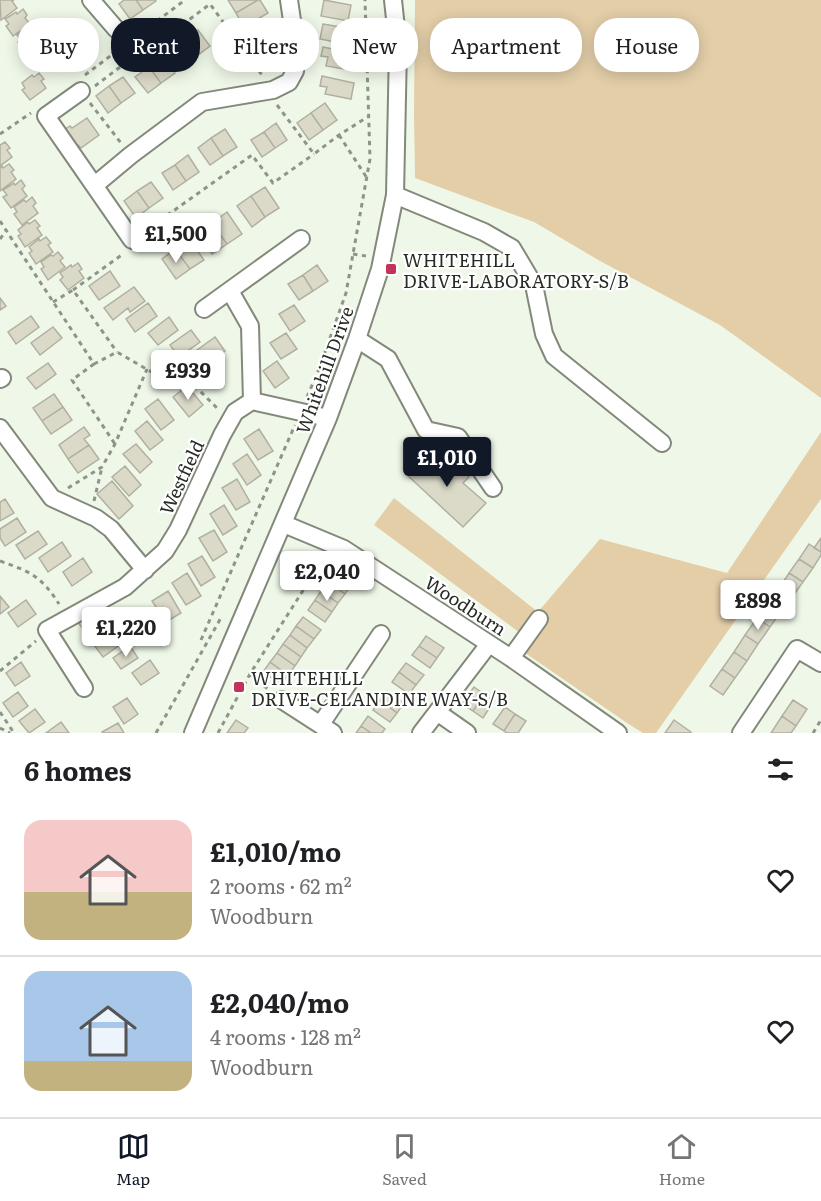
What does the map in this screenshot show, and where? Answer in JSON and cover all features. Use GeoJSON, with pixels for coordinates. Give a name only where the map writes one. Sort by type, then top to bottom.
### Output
{"type":"FeatureCollection","features":[{"type":"Feature","properties":{"kind":"street"},"geometry":{"type":"LineString","coordinates":[[91,0],[114,18]]}},
{"type":"Feature","properties":{"kind":"street"},"geometry":{"type":"LineString","coordinates":[[95,185],[202,102],[270,91],[289,82],[295,70],[297,48],[289,0]]}},
{"type":"Feature","properties":{"kind":"street","name":"Whitehill Drive"},"geometry":{"type":"LineString","coordinates":[[194,733],[328,418],[380,269],[394,195],[398,46],[393,0]]}},
{"type":"Feature","properties":{"kind":"street"},"geometry":{"type":"LineString","coordinates":[[82,93],[46,116],[132,240]]}},
{"type":"Feature","properties":{"kind":"street"},"geometry":{"type":"LineString","coordinates":[[394,195],[484,232],[512,248],[534,285],[544,334],[554,356],[662,443]]}},
{"type":"Feature","properties":{"kind":"street"},"geometry":{"type":"LineString","coordinates":[[204,309],[301,239]]}},
{"type":"Feature","properties":{"kind":"street"},"geometry":{"type":"LineString","coordinates":[[230,291],[250,326],[252,401],[328,418]]}},
{"type":"Feature","properties":{"kind":"street"},"geometry":{"type":"LineString","coordinates":[[357,339],[388,359],[426,430],[458,437],[493,488]]}},
{"type":"Feature","properties":{"kind":"street","name":"Westfield"},"geometry":{"type":"LineString","coordinates":[[47,630],[125,587],[165,551],[178,530],[235,412],[252,401]]}},
{"type":"Feature","properties":{"kind":"street"},"geometry":{"type":"LineString","coordinates":[[0,428],[52,498],[111,529],[145,570]]}},
{"type":"Feature","properties":{"kind":"street","name":"Woodburn"},"geometry":{"type":"LineString","coordinates":[[284,524],[332,544],[382,573],[512,658],[618,733]]}},
{"type":"Feature","properties":{"kind":"street"},"geometry":{"type":"LineString","coordinates":[[512,658],[539,619]]}},
{"type":"Feature","properties":{"kind":"street"},"geometry":{"type":"LineString","coordinates":[[47,630],[84,688]]}},
{"type":"Feature","properties":{"kind":"street"},"geometry":{"type":"LineString","coordinates":[[282,700],[327,728],[381,634]]}},
{"type":"Feature","properties":{"kind":"street"},"geometry":{"type":"LineString","coordinates":[[421,733],[489,644]]}},
{"type":"Feature","properties":{"kind":"street"},"geometry":{"type":"LineString","coordinates":[[741,733],[797,649],[821,663]]}},
{"type":"Feature","properties":{"kind":"street"},"geometry":{"type":"LineString","coordinates":[[437,712],[467,733]]}},
{"type":"Feature","properties":{"kind":"path"},"geometry":{"type":"LineString","coordinates":[[161,18],[185,0]]}},
{"type":"Feature","properties":{"kind":"path"},"geometry":{"type":"LineString","coordinates":[[201,640],[319,369],[346,293],[370,159],[365,0]]}},
{"type":"Feature","properties":{"kind":"path"},"geometry":{"type":"LineString","coordinates":[[189,18],[209,2],[314,154]]}},
{"type":"Feature","properties":{"kind":"path"},"geometry":{"type":"LineString","coordinates":[[111,56],[74,83],[131,155]]}},
{"type":"Feature","properties":{"kind":"path"},"geometry":{"type":"LineString","coordinates":[[82,93],[112,72]]}},
{"type":"Feature","properties":{"kind":"path"},"geometry":{"type":"LineString","coordinates":[[0,134],[37,108]]}},
{"type":"Feature","properties":{"kind":"path"},"geometry":{"type":"LineString","coordinates":[[53,302],[126,252],[132,240],[252,155],[273,183],[369,116]]}},
{"type":"Feature","properties":{"kind":"path"},"geometry":{"type":"LineString","coordinates":[[339,135],[367,178]]}},
{"type":"Feature","properties":{"kind":"path"},"geometry":{"type":"LineString","coordinates":[[0,221],[94,364]]}},
{"type":"Feature","properties":{"kind":"path"},"geometry":{"type":"LineString","coordinates":[[0,239],[6,231]]}},
{"type":"Feature","properties":{"kind":"path"},"geometry":{"type":"LineString","coordinates":[[73,290],[117,352],[162,378],[181,372],[231,421]]}},
{"type":"Feature","properties":{"kind":"path"},"geometry":{"type":"LineString","coordinates":[[115,444],[72,380],[94,364],[117,352]]}},
{"type":"Feature","properties":{"kind":"path"},"geometry":{"type":"LineString","coordinates":[[90,516],[102,467],[115,444],[147,369]]}},
{"type":"Feature","properties":{"kind":"path"},"geometry":{"type":"LineString","coordinates":[[52,498],[102,467]]}},
{"type":"Feature","properties":{"kind":"path"},"geometry":{"type":"LineString","coordinates":[[218,733],[250,674],[332,544]]}},
{"type":"Feature","properties":{"kind":"path"},"geometry":{"type":"LineString","coordinates":[[0,561],[28,571],[47,585],[68,619]]}},
{"type":"Feature","properties":{"kind":"path"},"geometry":{"type":"LineString","coordinates":[[156,733],[222,616]]}},
{"type":"Feature","properties":{"kind":"path"},"geometry":{"type":"LineString","coordinates":[[0,670],[47,630]]}},
{"type":"Feature","properties":{"kind":"path"},"geometry":{"type":"LineString","coordinates":[[250,674],[282,700]]}},
{"type":"Feature","properties":{"kind":"path"},"geometry":{"type":"LineString","coordinates":[[0,712],[12,733]]}},
{"type":"Feature","properties":{"kind":"path"},"geometry":{"type":"LineString","coordinates":[[813,733],[821,720]]}},
{"type":"Feature","properties":{"kind":"path"},"geometry":{"type":"LineString","coordinates":[[0,728],[12,733]]}},
{"type":"Feature","properties":{"kind":"shaded area"},"geometry":{"type":"Polygon","coordinates":[[[415,0],[821,0],[821,398],[720,325],[600,261],[534,222],[415,178],[414,72],[418,72],[418,18],[415,18],[415,0]]]}},
{"type":"Feature","properties":{"kind":"shaded area"},"geometry":{"type":"Polygon","coordinates":[[[821,432],[821,499],[656,733],[643,733],[512,644],[520,633],[374,525],[394,498],[538,612],[600,539],[727,573],[821,432]]]}},
{"type":"Feature","properties":{"kind":"building"},"geometry":{"type":"Polygon","coordinates":[[[0,0],[14,0],[12,1],[17,8],[1,20],[0,0]]]}},
{"type":"Feature","properties":{"kind":"building"},"geometry":{"type":"Polygon","coordinates":[[[124,0],[136,0],[143,10],[129,18],[119,4],[124,0]]]}},
{"type":"Feature","properties":{"kind":"building"},"geometry":{"type":"Polygon","coordinates":[[[136,0],[155,0],[156,1],[143,10],[136,0]]]}},
{"type":"Feature","properties":{"kind":"building"},"geometry":{"type":"Polygon","coordinates":[[[228,0],[258,0],[236,13],[228,0]]]}},
{"type":"Feature","properties":{"kind":"building"},"geometry":{"type":"Polygon","coordinates":[[[260,0],[268,13],[259,18],[239,18],[236,13],[260,0]]]}},
{"type":"Feature","properties":{"kind":"building"},"geometry":{"type":"Polygon","coordinates":[[[324,0],[351,5],[349,18],[321,16],[324,0]]]}},
{"type":"Feature","properties":{"kind":"building"},"geometry":{"type":"Polygon","coordinates":[[[23,9],[27,15],[25,18],[18,18],[18,32],[13,36],[6,26],[9,24],[5,19],[16,12],[17,14],[23,9]]]}},
{"type":"Feature","properties":{"kind":"building"},"geometry":{"type":"Polygon","coordinates":[[[323,24],[331,25],[331,41],[320,39],[323,24]]]}},
{"type":"Feature","properties":{"kind":"building"},"geometry":{"type":"Polygon","coordinates":[[[200,33],[210,46],[200,54],[200,33]]]}},
{"type":"Feature","properties":{"kind":"building"},"geometry":{"type":"Polygon","coordinates":[[[323,47],[331,49],[331,67],[326,66],[328,57],[321,56],[323,47]]]}},
{"type":"Feature","properties":{"kind":"building"},"geometry":{"type":"Polygon","coordinates":[[[142,72],[153,72],[161,83],[148,93],[135,77],[142,72]]]}},
{"type":"Feature","properties":{"kind":"building"},"geometry":{"type":"Polygon","coordinates":[[[153,72],[175,73],[161,83],[153,72]]]}},
{"type":"Feature","properties":{"kind":"building"},"geometry":{"type":"Polygon","coordinates":[[[39,73],[44,79],[41,81],[46,88],[30,100],[22,90],[25,88],[22,83],[32,75],[34,77],[39,73]]]}},
{"type":"Feature","properties":{"kind":"building"},"geometry":{"type":"Polygon","coordinates":[[[322,76],[354,83],[351,99],[325,94],[327,87],[320,86],[322,76]]]}},
{"type":"Feature","properties":{"kind":"building"},"geometry":{"type":"Polygon","coordinates":[[[123,77],[135,93],[121,103],[109,86],[123,77]]]}},
{"type":"Feature","properties":{"kind":"building"},"geometry":{"type":"Polygon","coordinates":[[[109,86],[121,103],[108,113],[96,96],[109,86]]]}},
{"type":"Feature","properties":{"kind":"building"},"geometry":{"type":"Polygon","coordinates":[[[325,103],[337,120],[323,130],[311,113],[325,103]]]}},
{"type":"Feature","properties":{"kind":"building"},"geometry":{"type":"Polygon","coordinates":[[[311,113],[323,130],[309,140],[297,123],[311,113]]]}},
{"type":"Feature","properties":{"kind":"building"},"geometry":{"type":"Polygon","coordinates":[[[87,118],[99,135],[81,148],[76,146],[64,130],[70,126],[72,128],[87,118]]]}},
{"type":"Feature","properties":{"kind":"building"},"geometry":{"type":"Polygon","coordinates":[[[276,123],[287,140],[275,148],[264,132],[276,123]]]}},
{"type":"Feature","properties":{"kind":"building"},"geometry":{"type":"Polygon","coordinates":[[[225,129],[237,147],[223,156],[211,138],[225,129]]]}},
{"type":"Feature","properties":{"kind":"building"},"geometry":{"type":"Polygon","coordinates":[[[264,132],[275,148],[262,157],[251,140],[264,132]]]}},
{"type":"Feature","properties":{"kind":"building"},"geometry":{"type":"Polygon","coordinates":[[[211,138],[223,156],[210,165],[198,148],[211,138]]]}},
{"type":"Feature","properties":{"kind":"building"},"geometry":{"type":"Polygon","coordinates":[[[5,142],[10,148],[7,150],[12,157],[0,166],[0,145],[5,142]]]}},
{"type":"Feature","properties":{"kind":"building"},"geometry":{"type":"Polygon","coordinates":[[[188,155],[199,172],[186,181],[175,165],[188,155]]]}},
{"type":"Feature","properties":{"kind":"building"},"geometry":{"type":"Polygon","coordinates":[[[9,164],[14,170],[11,172],[16,179],[0,191],[0,168],[9,164]]]}},
{"type":"Feature","properties":{"kind":"building"},"geometry":{"type":"Polygon","coordinates":[[[175,165],[186,181],[173,190],[162,173],[175,165]]]}},
{"type":"Feature","properties":{"kind":"building"},"geometry":{"type":"Polygon","coordinates":[[[21,180],[25,186],[22,189],[27,196],[11,208],[3,197],[7,195],[3,190],[21,180]]]}},
{"type":"Feature","properties":{"kind":"building"},"geometry":{"type":"Polygon","coordinates":[[[151,182],[163,198],[149,208],[137,191],[151,182]]]}},
{"type":"Feature","properties":{"kind":"building"},"geometry":{"type":"Polygon","coordinates":[[[265,187],[279,208],[265,217],[251,196],[265,187]]]}},
{"type":"Feature","properties":{"kind":"building"},"geometry":{"type":"Polygon","coordinates":[[[137,191],[149,208],[136,218],[124,201],[137,191]]]}},
{"type":"Feature","properties":{"kind":"building"},"geometry":{"type":"Polygon","coordinates":[[[251,196],[265,217],[252,227],[237,206],[251,196]]]}},
{"type":"Feature","properties":{"kind":"building"},"geometry":{"type":"Polygon","coordinates":[[[32,197],[36,203],[33,206],[38,213],[22,225],[14,214],[17,212],[14,207],[32,197]]]}},
{"type":"Feature","properties":{"kind":"building"},"geometry":{"type":"Polygon","coordinates":[[[227,212],[242,234],[227,244],[212,223],[227,212]]]}},
{"type":"Feature","properties":{"kind":"building"},"geometry":{"type":"Polygon","coordinates":[[[35,220],[40,226],[37,228],[42,235],[25,247],[18,236],[21,234],[18,230],[28,222],[29,224],[35,220]]]}},
{"type":"Feature","properties":{"kind":"building"},"geometry":{"type":"Polygon","coordinates":[[[212,223],[227,244],[212,254],[197,233],[212,223]]]}},
{"type":"Feature","properties":{"kind":"building"},"geometry":{"type":"Polygon","coordinates":[[[46,237],[51,243],[48,245],[53,252],[36,264],[29,253],[32,251],[29,247],[39,239],[40,241],[46,237]]]}},
{"type":"Feature","properties":{"kind":"building"},"geometry":{"type":"Polygon","coordinates":[[[189,239],[204,260],[190,269],[175,249],[189,239]]]}},
{"type":"Feature","properties":{"kind":"building"},"geometry":{"type":"Polygon","coordinates":[[[175,249],[190,269],[176,279],[162,259],[175,249]]]}},
{"type":"Feature","properties":{"kind":"building"},"geometry":{"type":"Polygon","coordinates":[[[58,252],[63,258],[60,261],[65,267],[48,280],[41,269],[44,267],[41,262],[58,252]]]}},
{"type":"Feature","properties":{"kind":"building"},"geometry":{"type":"Polygon","coordinates":[[[78,263],[82,269],[79,271],[84,278],[68,290],[60,280],[63,277],[60,273],[78,263]]]}},
{"type":"Feature","properties":{"kind":"building"},"geometry":{"type":"Polygon","coordinates":[[[317,265],[328,281],[313,291],[303,275],[317,265]]]}},
{"type":"Feature","properties":{"kind":"building"},"geometry":{"type":"Polygon","coordinates":[[[110,271],[120,286],[99,300],[89,286],[110,271]]]}},
{"type":"Feature","properties":{"kind":"building"},"geometry":{"type":"Polygon","coordinates":[[[303,275],[313,291],[299,300],[288,284],[303,275]]]}},
{"type":"Feature","properties":{"kind":"building"},"geometry":{"type":"Polygon","coordinates":[[[134,287],[145,301],[130,312],[128,308],[113,320],[104,308],[134,287]]]}},
{"type":"Feature","properties":{"kind":"building"},"geometry":{"type":"Polygon","coordinates":[[[0,298],[6,306],[0,310],[0,298]]]}},
{"type":"Feature","properties":{"kind":"building"},"geometry":{"type":"Polygon","coordinates":[[[148,303],[157,316],[135,332],[126,319],[148,303]]]}},
{"type":"Feature","properties":{"kind":"building"},"geometry":{"type":"Polygon","coordinates":[[[294,305],[305,321],[290,331],[279,314],[294,305]]]}},
{"type":"Feature","properties":{"kind":"building"},"geometry":{"type":"Polygon","coordinates":[[[31,316],[39,327],[16,344],[8,332],[31,316]]]}},
{"type":"Feature","properties":{"kind":"building"},"geometry":{"type":"Polygon","coordinates":[[[169,317],[178,330],[158,345],[148,333],[169,317]]]}},
{"type":"Feature","properties":{"kind":"building"},"geometry":{"type":"Polygon","coordinates":[[[53,327],[62,338],[40,355],[31,343],[53,327]]]}},
{"type":"Feature","properties":{"kind":"building"},"geometry":{"type":"Polygon","coordinates":[[[191,330],[200,342],[179,357],[170,345],[191,330]]]}},
{"type":"Feature","properties":{"kind":"building"},"geometry":{"type":"Polygon","coordinates":[[[286,333],[297,349],[281,359],[270,343],[286,333]]]}},
{"type":"Feature","properties":{"kind":"building"},"geometry":{"type":"Polygon","coordinates":[[[215,337],[225,351],[217,357],[220,362],[208,370],[193,353],[215,337]]]}},
{"type":"Feature","properties":{"kind":"building"},"geometry":{"type":"Polygon","coordinates":[[[277,361],[289,378],[275,388],[263,371],[277,361]]]}},
{"type":"Feature","properties":{"kind":"building"},"geometry":{"type":"Polygon","coordinates":[[[48,363],[56,374],[36,389],[27,378],[48,363]]]}},
{"type":"Feature","properties":{"kind":"building"},"geometry":{"type":"Polygon","coordinates":[[[187,386],[203,405],[189,417],[173,397],[187,386]]]}},
{"type":"Feature","properties":{"kind":"building"},"geometry":{"type":"Polygon","coordinates":[[[54,394],[63,407],[42,421],[33,408],[54,394]]]}},
{"type":"Feature","properties":{"kind":"building"},"geometry":{"type":"Polygon","coordinates":[[[158,399],[174,420],[161,430],[145,409],[158,399]]]}},
{"type":"Feature","properties":{"kind":"building"},"geometry":{"type":"Polygon","coordinates":[[[63,407],[72,420],[51,434],[42,421],[63,407]]]}},
{"type":"Feature","properties":{"kind":"building"},"geometry":{"type":"Polygon","coordinates":[[[147,421],[163,440],[150,450],[135,431],[147,421]]]}},
{"type":"Feature","properties":{"kind":"building"},"geometry":{"type":"Polygon","coordinates":[[[84,427],[90,435],[84,439],[89,445],[68,459],[59,445],[84,427]]]}},
{"type":"Feature","properties":{"kind":"building"},"geometry":{"type":"Polygon","coordinates":[[[259,429],[273,451],[258,460],[244,439],[259,429]]]}},
{"type":"Feature","properties":{"kind":"building"},"geometry":{"type":"Polygon","coordinates":[[[136,444],[152,462],[140,473],[123,454],[136,444]]]}},
{"type":"Feature","properties":{"kind":"building"},"geometry":{"type":"Polygon","coordinates":[[[89,445],[99,459],[78,473],[68,459],[89,445]]]}},
{"type":"Feature","properties":{"kind":"building"},"geometry":{"type":"Polygon","coordinates":[[[426,452],[444,469],[452,461],[469,477],[463,483],[486,503],[463,527],[406,474],[426,452]]]}},
{"type":"Feature","properties":{"kind":"building"},"geometry":{"type":"Polygon","coordinates":[[[247,454],[261,475],[247,485],[233,464],[247,454]]]}},
{"type":"Feature","properties":{"kind":"building"},"geometry":{"type":"Polygon","coordinates":[[[125,466],[141,485],[129,496],[112,477],[125,466]]]}},
{"type":"Feature","properties":{"kind":"building"},"geometry":{"type":"Polygon","coordinates":[[[237,479],[250,502],[236,510],[222,488],[237,479]]]}},
{"type":"Feature","properties":{"kind":"building"},"geometry":{"type":"Polygon","coordinates":[[[112,481],[133,506],[119,519],[97,494],[112,481]]]}},
{"type":"Feature","properties":{"kind":"building"},"geometry":{"type":"Polygon","coordinates":[[[5,499],[14,513],[0,521],[0,502],[5,499]]]}},
{"type":"Feature","properties":{"kind":"building"},"geometry":{"type":"Polygon","coordinates":[[[224,505],[237,526],[223,535],[210,514],[224,505]]]}},
{"type":"Feature","properties":{"kind":"building"},"geometry":{"type":"Polygon","coordinates":[[[17,518],[26,532],[5,546],[0,538],[0,529],[17,518]]]}},
{"type":"Feature","properties":{"kind":"building"},"geometry":{"type":"Polygon","coordinates":[[[214,530],[227,552],[213,561],[199,538],[214,530]]]}},
{"type":"Feature","properties":{"kind":"building"},"geometry":{"type":"Polygon","coordinates":[[[38,531],[47,544],[25,559],[16,545],[38,531]]]}},
{"type":"Feature","properties":{"kind":"building"},"geometry":{"type":"Polygon","coordinates":[[[821,538],[821,552],[814,548],[821,538]]]}},
{"type":"Feature","properties":{"kind":"building"},"geometry":{"type":"Polygon","coordinates":[[[62,542],[71,556],[48,572],[39,558],[62,542]]]}},
{"type":"Feature","properties":{"kind":"building"},"geometry":{"type":"Polygon","coordinates":[[[809,544],[821,552],[813,568],[799,559],[809,544]]]}},
{"type":"Feature","properties":{"kind":"building"},"geometry":{"type":"Polygon","coordinates":[[[202,556],[215,577],[201,586],[188,564],[202,556]]]}},
{"type":"Feature","properties":{"kind":"building"},"geometry":{"type":"Polygon","coordinates":[[[83,558],[92,572],[72,586],[63,572],[83,558]]]}},
{"type":"Feature","properties":{"kind":"building"},"geometry":{"type":"Polygon","coordinates":[[[799,559],[813,568],[803,582],[789,573],[799,559]]]}},
{"type":"Feature","properties":{"kind":"building"},"geometry":{"type":"Polygon","coordinates":[[[187,573],[201,596],[186,605],[172,583],[187,573]]]}},
{"type":"Feature","properties":{"kind":"building"},"geometry":{"type":"Polygon","coordinates":[[[334,573],[351,585],[345,594],[328,582],[334,573]]]}},
{"type":"Feature","properties":{"kind":"building"},"geometry":{"type":"Polygon","coordinates":[[[789,573],[803,582],[793,596],[780,587],[789,573]]]}},
{"type":"Feature","properties":{"kind":"building"},"geometry":{"type":"Polygon","coordinates":[[[328,582],[345,594],[338,603],[321,591],[328,582]]]}},
{"type":"Feature","properties":{"kind":"building"},"geometry":{"type":"Polygon","coordinates":[[[168,591],[181,613],[166,622],[152,601],[168,591]]]}},
{"type":"Feature","properties":{"kind":"building"},"geometry":{"type":"Polygon","coordinates":[[[321,591],[338,603],[332,612],[315,600],[321,591]]]}},
{"type":"Feature","properties":{"kind":"building"},"geometry":{"type":"Polygon","coordinates":[[[0,596],[9,607],[0,614],[0,596]]]}},
{"type":"Feature","properties":{"kind":"building"},"geometry":{"type":"Polygon","coordinates":[[[26,600],[36,614],[18,627],[8,613],[26,600]]]}},
{"type":"Feature","properties":{"kind":"building"},"geometry":{"type":"Polygon","coordinates":[[[315,600],[332,612],[325,622],[308,610],[315,600]]]}},
{"type":"Feature","properties":{"kind":"building"},"geometry":{"type":"Polygon","coordinates":[[[769,601],[782,610],[770,627],[757,618],[769,601]]]}},
{"type":"Feature","properties":{"kind":"building"},"geometry":{"type":"Polygon","coordinates":[[[95,608],[104,620],[86,633],[77,621],[95,608]]]}},
{"type":"Feature","properties":{"kind":"building"},"geometry":{"type":"Polygon","coordinates":[[[303,617],[321,630],[314,639],[296,626],[303,617]]]}},
{"type":"Feature","properties":{"kind":"building"},"geometry":{"type":"Polygon","coordinates":[[[757,618],[770,627],[758,644],[745,635],[757,618]]]}},
{"type":"Feature","properties":{"kind":"building"},"geometry":{"type":"Polygon","coordinates":[[[104,620],[113,632],[94,645],[86,633],[104,620]]]}},
{"type":"Feature","properties":{"kind":"building"},"geometry":{"type":"Polygon","coordinates":[[[296,626],[314,639],[307,648],[290,635],[296,626]]]}},
{"type":"Feature","properties":{"kind":"building"},"geometry":{"type":"Polygon","coordinates":[[[113,632],[121,644],[103,657],[94,645],[113,632]]]}},
{"type":"Feature","properties":{"kind":"building"},"geometry":{"type":"Polygon","coordinates":[[[290,635],[307,648],[301,657],[283,644],[290,635]]]}},
{"type":"Feature","properties":{"kind":"building"},"geometry":{"type":"Polygon","coordinates":[[[745,635],[758,644],[747,661],[734,652],[745,635]]]}},
{"type":"Feature","properties":{"kind":"building"},"geometry":{"type":"Polygon","coordinates":[[[426,636],[444,648],[437,658],[419,646],[426,636]]]}},
{"type":"Feature","properties":{"kind":"building"},"geometry":{"type":"Polygon","coordinates":[[[283,644],[301,657],[295,666],[277,653],[283,644]]]}},
{"type":"Feature","properties":{"kind":"building"},"geometry":{"type":"Polygon","coordinates":[[[130,646],[138,658],[121,669],[113,658],[130,646]]]}},
{"type":"Feature","properties":{"kind":"building"},"geometry":{"type":"Polygon","coordinates":[[[419,646],[437,658],[430,668],[412,655],[419,646]]]}},
{"type":"Feature","properties":{"kind":"building"},"geometry":{"type":"Polygon","coordinates":[[[734,652],[747,661],[735,678],[722,669],[734,652]]]}},
{"type":"Feature","properties":{"kind":"building"},"geometry":{"type":"Polygon","coordinates":[[[277,653],[295,666],[288,675],[270,662],[277,653]]]}},
{"type":"Feature","properties":{"kind":"building"},"geometry":{"type":"Polygon","coordinates":[[[150,660],[159,673],[141,685],[132,673],[150,660]]]}},
{"type":"Feature","properties":{"kind":"building"},"geometry":{"type":"Polygon","coordinates":[[[21,662],[30,676],[15,686],[6,673],[21,662]]]}},
{"type":"Feature","properties":{"kind":"building"},"geometry":{"type":"Polygon","coordinates":[[[270,662],[288,675],[281,684],[263,672],[270,662]]]}},
{"type":"Feature","properties":{"kind":"building"},"geometry":{"type":"Polygon","coordinates":[[[406,663],[424,675],[416,685],[399,672],[406,663]]]}},
{"type":"Feature","properties":{"kind":"building"},"geometry":{"type":"Polygon","coordinates":[[[722,669],[735,678],[723,695],[710,686],[722,669]]]}},
{"type":"Feature","properties":{"kind":"building"},"geometry":{"type":"Polygon","coordinates":[[[399,672],[416,685],[409,694],[392,682],[399,672]]]}},
{"type":"Feature","properties":{"kind":"building"},"geometry":{"type":"Polygon","coordinates":[[[474,687],[484,694],[473,711],[462,704],[474,687]]]}},
{"type":"Feature","properties":{"kind":"building"},"geometry":{"type":"Polygon","coordinates":[[[387,691],[404,703],[397,713],[380,700],[387,691]]]}},
{"type":"Feature","properties":{"kind":"building"},"geometry":{"type":"Polygon","coordinates":[[[18,692],[28,706],[13,717],[3,703],[18,692]]]}},
{"type":"Feature","properties":{"kind":"building"},"geometry":{"type":"Polygon","coordinates":[[[484,694],[494,701],[483,718],[473,711],[484,694]]]}},
{"type":"Feature","properties":{"kind":"building"},"geometry":{"type":"Polygon","coordinates":[[[127,698],[138,714],[124,724],[113,707],[127,698]]]}},
{"type":"Feature","properties":{"kind":"building"},"geometry":{"type":"Polygon","coordinates":[[[380,700],[397,713],[390,722],[373,710],[380,700]]]}},
{"type":"Feature","properties":{"kind":"building"},"geometry":{"type":"Polygon","coordinates":[[[793,700],[807,709],[796,726],[782,716],[793,700]]]}},
{"type":"Feature","properties":{"kind":"building"},"geometry":{"type":"Polygon","coordinates":[[[505,707],[515,714],[504,731],[493,724],[505,707]]]}},
{"type":"Feature","properties":{"kind":"building"},"geometry":{"type":"Polygon","coordinates":[[[35,709],[45,722],[29,733],[19,721],[35,709]]]}},
{"type":"Feature","properties":{"kind":"building"},"geometry":{"type":"Polygon","coordinates":[[[515,714],[526,721],[518,733],[507,733],[504,731],[515,714]]]}},
{"type":"Feature","properties":{"kind":"building"},"geometry":{"type":"Polygon","coordinates":[[[368,716],[385,729],[382,733],[371,733],[361,726],[368,716]]]}},
{"type":"Feature","properties":{"kind":"building"},"geometry":{"type":"Polygon","coordinates":[[[782,716],[796,726],[791,733],[771,733],[782,716]]]}},
{"type":"Feature","properties":{"kind":"building"},"geometry":{"type":"Polygon","coordinates":[[[236,720],[248,728],[244,733],[227,733],[236,720]]]}},
{"type":"Feature","properties":{"kind":"building"},"geometry":{"type":"Polygon","coordinates":[[[674,720],[691,732],[665,733],[674,720]]]}},
{"type":"Feature","properties":{"kind":"building"},"geometry":{"type":"Polygon","coordinates":[[[61,722],[69,733],[46,733],[61,722]]]}},
{"type":"Feature","properties":{"kind":"building"},"geometry":{"type":"Polygon","coordinates":[[[118,723],[124,733],[102,732],[118,723]]]}},
{"type":"Feature","properties":{"kind":"building"},"geometry":{"type":"Polygon","coordinates":[[[361,726],[371,733],[356,733],[361,726]]]}},
{"type":"Feature","properties":{"kind":"place","name":"WHITEHILL DRIVE-LABORATORY-S/B"},"geometry":{"type":"Point","coordinates":[391,269]}},
{"type":"Feature","properties":{"kind":"place","name":"WHITEHILL DRIVE-CELANDINE WAY-S/B"},"geometry":{"type":"Point","coordinates":[239,687]}}]}
